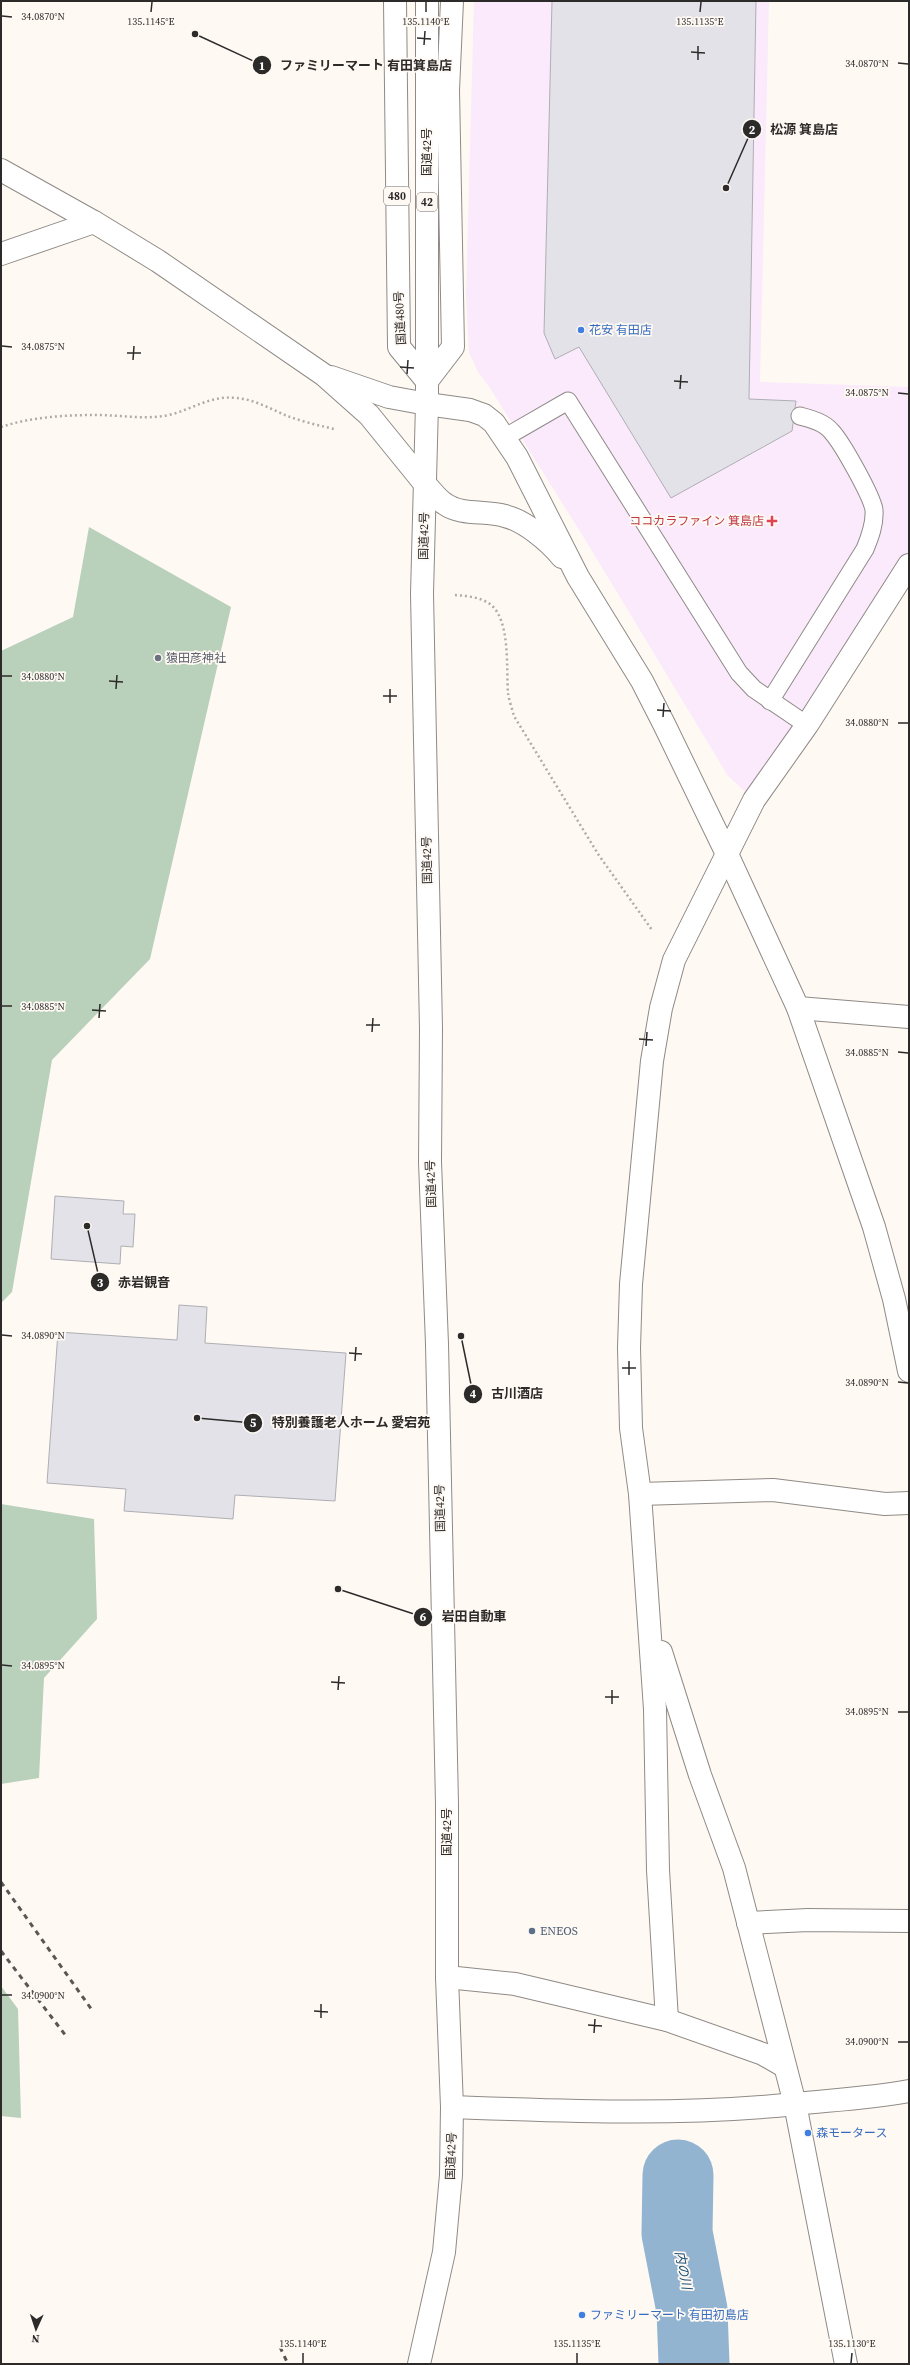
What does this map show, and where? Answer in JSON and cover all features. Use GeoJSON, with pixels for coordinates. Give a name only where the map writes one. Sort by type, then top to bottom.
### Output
{"type":"FeatureCollection","features":[{"type":"Feature","properties":{"kind":"main road","name":"国道480号"},"geometry":{"type":"LineString","coordinates":[[395,1],[400,347],[427,381]]}},
{"type":"Feature","properties":{"kind":"main road","name":"国道42号"},"geometry":{"type":"LineString","coordinates":[[419,2364],[444,2252],[451,2175],[452,2107],[447,1977],[447,1804],[437,1344],[430,1162],[431,1021],[422,594],[427,404],[427,1]]}},
{"type":"Feature","properties":{"kind":"main road"},"geometry":{"type":"LineString","coordinates":[[427,381],[453,347],[448,90],[452,1]]}},
{"type":"Feature","properties":{"kind":"main road"},"geometry":{"type":"LineString","coordinates":[[1,170],[94,222],[194,285],[324,375],[369,415],[425,484],[445,504],[460,510],[505,516],[524,524],[556,550],[578,577]]}},
{"type":"Feature","properties":{"kind":"main road"},"geometry":{"type":"LineString","coordinates":[[1,254],[94,222]]}},
{"type":"Feature","properties":{"kind":"main road"},"geometry":{"type":"LineString","coordinates":[[324,375],[389,397],[427,404],[452,406],[484,415],[494,423],[517,457],[578,577],[642,681],[727,854],[798,1008],[874,1227],[901,1297],[909,1371]]}},
{"type":"Feature","properties":{"kind":"main road"},"geometry":{"type":"LineString","coordinates":[[667,2020],[661,1937],[655,1709],[640,1494],[631,1428],[629,1348],[631,1284],[652,1061],[661,1008],[674,960],[754,800],[807,724],[909,565]]}},
{"type":"Feature","properties":{"kind":"main road"},"geometry":{"type":"LineString","coordinates":[[798,1008],[909,1017]]}},
{"type":"Feature","properties":{"kind":"main road"},"geometry":{"type":"LineString","coordinates":[[640,1494],[773,1490],[885,1504],[909,1503]]}},
{"type":"Feature","properties":{"kind":"main road"},"geometry":{"type":"LineString","coordinates":[[649,1611],[671,1689],[734,1868],[795,2104],[846,2364]]}},
{"type":"Feature","properties":{"kind":"main road"},"geometry":{"type":"LineString","coordinates":[[748,1923],[808,1920],[909,1921]]}},
{"type":"Feature","properties":{"kind":"main road"},"geometry":{"type":"LineString","coordinates":[[447,1977],[515,1984],[667,2020],[763,2054],[784,2066]]}},
{"type":"Feature","properties":{"kind":"main road"},"geometry":{"type":"LineString","coordinates":[[452,2107],[646,2112],[795,2104],[909,2091]]}},
{"type":"Feature","properties":{"kind":"lane"},"geometry":{"type":"LineString","coordinates":[[504,438],[568,401],[738,673],[754,689],[770,701],[807,724]]}},
{"type":"Feature","properties":{"kind":"lane"},"geometry":{"type":"LineString","coordinates":[[770,701],[865,549],[873,530],[874,510],[865,488],[832,432],[820,422],[800,416]]}},
{"type":"Feature","properties":{"kind":"path"},"geometry":{"type":"LineString","coordinates":[[1,427],[23,420],[44,418],[96,415],[147,418],[169,415],[208,400],[224,397],[254,402],[314,424],[342,431]]}},
{"type":"Feature","properties":{"kind":"path"},"geometry":{"type":"LineString","coordinates":[[422,594],[477,598],[491,605],[502,623],[506,640],[508,694],[514,716],[598,854],[674,960]]}},
{"type":"Feature","properties":{"kind":"shaded area"},"geometry":{"type":"Polygon","coordinates":[[[474,1],[769,1],[760,382],[909,387],[909,565],[754,800],[728,776],[586,541],[488,385],[478,372],[469,353],[466,295],[474,1]]]}},
{"type":"Feature","properties":{"kind":"green space"},"geometry":{"type":"Polygon","coordinates":[[[89,527],[231,607],[150,959],[52,1060],[12,1292],[1,1303],[1,651],[73,617],[89,527]]]}},
{"type":"Feature","properties":{"kind":"green space"},"geometry":{"type":"Polygon","coordinates":[[[1,1504],[94,1519],[97,1619],[44,1678],[39,1778],[1,1784],[1,1504]]]}},
{"type":"Feature","properties":{"kind":"green space"},"geometry":{"type":"Polygon","coordinates":[[[1,1986],[18,2009],[21,2118],[1,2116],[1,1986]]]}},
{"type":"Feature","properties":{"kind":"building"},"geometry":{"type":"Polygon","coordinates":[[[552,1],[756,1],[749,399],[796,401],[792,431],[671,498],[579,347],[555,359],[544,333],[552,1]]]}},
{"type":"Feature","properties":{"kind":"building"},"geometry":{"type":"Polygon","coordinates":[[[55,1196],[124,1201],[123,1214],[135,1214],[133,1247],[121,1246],[120,1264],[51,1259],[55,1196]]]}},
{"type":"Feature","properties":{"kind":"building"},"geometry":{"type":"Polygon","coordinates":[[[179,1305],[207,1307],[205,1343],[346,1353],[335,1501],[235,1495],[233,1519],[124,1511],[126,1489],[47,1483],[58,1332],[177,1340],[179,1305]]]}},
{"type":"Feature","properties":{"kind":"waterway","name":"内の川"},"geometry":{"type":"LineString","coordinates":[[678,2175],[677,2233],[692,2310],[694,2364]]}},
{"type":"Feature","properties":{"kind":"railway"},"geometry":{"type":"LineString","coordinates":[[1,1882],[92,2010]]}},
{"type":"Feature","properties":{"kind":"railway"},"geometry":{"type":"LineString","coordinates":[[1,1951],[66,2036]]}},
{"type":"Feature","properties":{"kind":"railway"},"geometry":{"type":"LineString","coordinates":[[280,2347],[288,2364]]}},
{"type":"Feature","properties":{"kind":"place","name":"ファミリーマート 有田箕島店"},"geometry":{"type":"Point","coordinates":[195,34]}},
{"type":"Feature","properties":{"kind":"place","name":"松源 箕島店"},"geometry":{"type":"Point","coordinates":[726,188]}},
{"type":"Feature","properties":{"kind":"place","name":"花安 有田店"},"geometry":{"type":"Point","coordinates":[581,330]}},
{"type":"Feature","properties":{"kind":"place","name":"ココカラファイン 箕島店"},"geometry":{"type":"Point","coordinates":[772,521]}},
{"type":"Feature","properties":{"kind":"place","name":"猿田彦神社"},"geometry":{"type":"Point","coordinates":[158,658]}},
{"type":"Feature","properties":{"kind":"place","name":"赤岩観音"},"geometry":{"type":"Point","coordinates":[87,1226]}},
{"type":"Feature","properties":{"kind":"place","name":"古川酒店"},"geometry":{"type":"Point","coordinates":[461,1336]}},
{"type":"Feature","properties":{"kind":"place","name":"特別養護老人ホーム 愛宕苑"},"geometry":{"type":"Point","coordinates":[197,1418]}},
{"type":"Feature","properties":{"kind":"place","name":"岩田自動車"},"geometry":{"type":"Point","coordinates":[338,1589]}},
{"type":"Feature","properties":{"kind":"place","name":"ENEOS"},"geometry":{"type":"Point","coordinates":[532,1931]}},
{"type":"Feature","properties":{"kind":"place","name":"森モータース"},"geometry":{"type":"Point","coordinates":[808,2133]}},
{"type":"Feature","properties":{"kind":"place","name":"ファミリーマート 有田初島店"},"geometry":{"type":"Point","coordinates":[582,2315]}}]}
